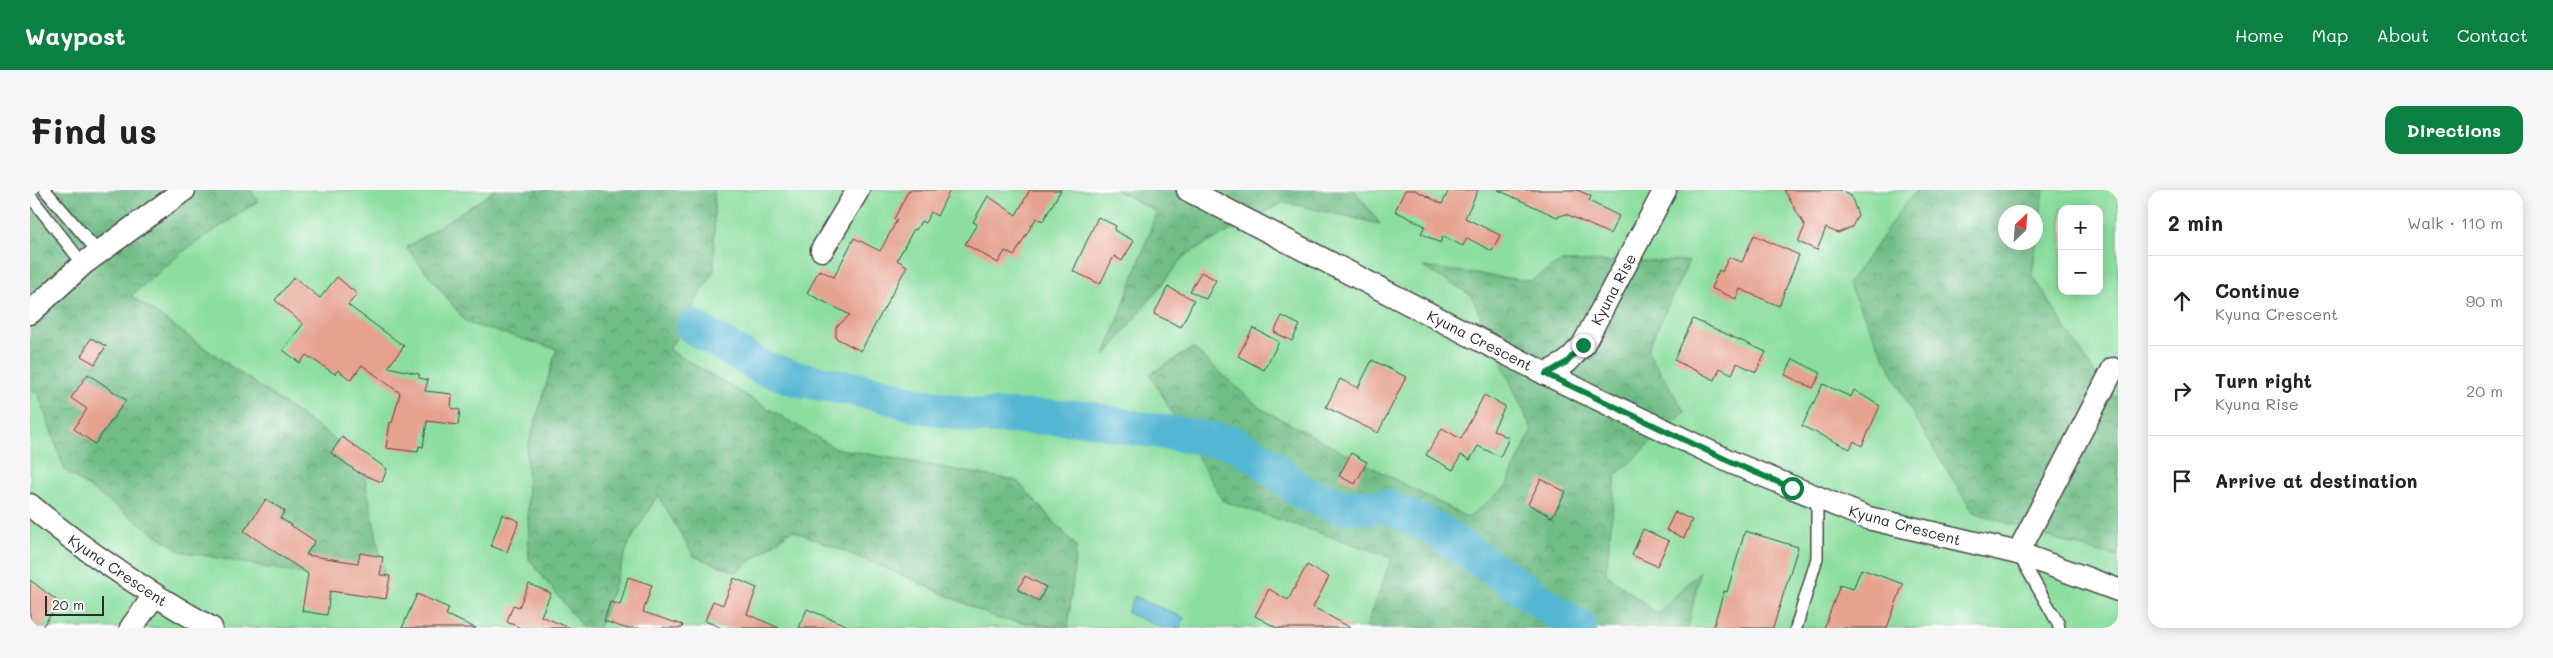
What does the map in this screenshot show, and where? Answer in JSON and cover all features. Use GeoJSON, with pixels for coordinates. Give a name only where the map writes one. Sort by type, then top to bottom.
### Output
{"type":"FeatureCollection","features":[{"type":"Feature","properties":{"kind":"street"},"geometry":{"type":"LineString","coordinates":[[30,313],[91,259],[184,190]]}},
{"type":"Feature","properties":{"kind":"street"},"geometry":{"type":"LineString","coordinates":[[822,250],[858,190]]}},
{"type":"Feature","properties":{"kind":"street","name":"Kyuna Crescent"},"geometry":{"type":"LineString","coordinates":[[1188,190],[1546,374],[1733,463],[1817,499],[1868,518],[2018,553],[2118,590]]}},
{"type":"Feature","properties":{"kind":"street","name":"Kyuna Rise"},"geometry":{"type":"LineString","coordinates":[[1546,374],[1567,362],[1583,345],[1665,190]]}},
{"type":"Feature","properties":{"kind":"street"},"geometry":{"type":"LineString","coordinates":[[2018,553],[2113,369]]}},
{"type":"Feature","properties":{"kind":"street","name":"Kyuna Crescent"},"geometry":{"type":"LineString","coordinates":[[30,505],[85,550],[154,596],[211,628]]}},
{"type":"Feature","properties":{"kind":"street"},"geometry":{"type":"LineString","coordinates":[[131,628],[154,596]]}},
{"type":"Feature","properties":{"kind":"lane"},"geometry":{"type":"LineString","coordinates":[[45,190],[91,259]]}},
{"type":"Feature","properties":{"kind":"lane"},"geometry":{"type":"LineString","coordinates":[[30,196],[91,259]]}},
{"type":"Feature","properties":{"kind":"lane"},"geometry":{"type":"LineString","coordinates":[[1796,628],[1817,558],[1817,499]]}},
{"type":"Feature","properties":{"kind":"lane"},"geometry":{"type":"LineString","coordinates":[[2018,553],[2058,623],[2059,628]]}},
{"type":"Feature","properties":{"kind":"green space"},"geometry":{"type":"Polygon","coordinates":[[[30,190],[250,190],[258,201],[182,252],[131,296],[361,458],[387,590],[180,551],[65,471],[38,393],[30,388],[30,190]]]}},
{"type":"Feature","properties":{"kind":"green space"},"geometry":{"type":"Polygon","coordinates":[[[250,190],[496,190],[407,248],[467,323],[557,348],[527,450],[529,559],[583,628],[30,628],[30,388],[38,393],[65,471],[361,458],[131,296],[182,252],[258,201],[250,190]]]}},
{"type":"Feature","properties":{"kind":"green space"},"geometry":{"type":"Polygon","coordinates":[[[496,190],[714,190],[714,270],[669,350],[835,448],[1017,481],[1076,546],[1068,628],[999,619],[891,570],[792,530],[736,572],[694,556],[658,495],[629,543],[599,628],[583,628],[529,559],[527,450],[557,349],[467,323],[407,247],[496,190]]]}},
{"type":"Feature","properties":{"kind":"green space"},"geometry":{"type":"Polygon","coordinates":[[[714,190],[1116,190],[1157,212],[1106,354],[1185,255],[1284,202],[1380,224],[1354,190],[2118,190],[2118,628],[1068,628],[1076,546],[1017,481],[835,448],[669,350],[714,270],[714,190]]]}},
{"type":"Feature","properties":{"kind":"green space"},"geometry":{"type":"Polygon","coordinates":[[[1116,190],[1354,190],[1380,224],[1284,202],[1185,255],[1105,356],[1157,212],[1116,190]]]}},
{"type":"Feature","properties":{"kind":"green space"},"geometry":{"type":"Polygon","coordinates":[[[1918,190],[2044,190],[2042,205],[1998,205],[1998,250],[2035,250],[2032,274],[2103,387],[2118,398],[2118,557],[2092,551],[1973,512],[1916,420],[1848,284],[1908,200],[1918,190]]]}},
{"type":"Feature","properties":{"kind":"green space"},"geometry":{"type":"Polygon","coordinates":[[[1689,261],[1647,350],[1685,412],[1616,475],[1606,574],[1658,614],[1700,571],[1688,628],[1366,628],[1392,557],[1223,501],[1150,374],[1193,348],[1260,408],[1468,518],[1506,487],[1532,430],[1471,295],[1423,267],[1531,281],[1560,262],[1689,261]]]}},
{"type":"Feature","properties":{"kind":"green space"},"geometry":{"type":"Polygon","coordinates":[[[658,494],[694,556],[736,572],[792,530],[891,570],[999,619],[1058,628],[599,628],[629,543],[658,494]]]}},
{"type":"Feature","properties":{"kind":"water"},"geometry":{"type":"Polygon","coordinates":[[[1134,596],[1184,618],[1180,628],[1162,628],[1127,613],[1134,596]]]}},
{"type":"Feature","properties":{"kind":"building"},"geometry":{"type":"Polygon","coordinates":[[[909,190],[950,190],[937,216],[931,212],[925,223],[921,221],[916,230],[914,229],[897,260],[907,266],[861,351],[836,338],[836,327],[850,315],[807,293],[819,270],[834,277],[854,238],[880,251],[897,220],[894,219],[909,190]]]}},
{"type":"Feature","properties":{"kind":"building"},"geometry":{"type":"Polygon","coordinates":[[[1030,190],[1061,190],[1043,221],[1036,218],[1014,256],[1005,251],[998,263],[965,244],[977,224],[973,222],[988,196],[1016,215],[1030,190]]]}},
{"type":"Feature","properties":{"kind":"building"},"geometry":{"type":"Polygon","coordinates":[[[1405,190],[1415,190],[1442,204],[1449,190],[1478,190],[1465,218],[1500,235],[1492,251],[1467,238],[1463,246],[1443,236],[1440,243],[1421,233],[1425,226],[1395,211],[1405,190]]]}},
{"type":"Feature","properties":{"kind":"building"},"geometry":{"type":"Polygon","coordinates":[[[1498,190],[1577,190],[1591,196],[1589,201],[1619,216],[1610,234],[1566,214],[1557,217],[1498,190]]]}},
{"type":"Feature","properties":{"kind":"building"},"geometry":{"type":"Polygon","coordinates":[[[1784,190],[1839,190],[1851,196],[1858,215],[1852,227],[1838,233],[1826,228],[1817,250],[1798,242],[1805,226],[1784,190]]]}},
{"type":"Feature","properties":{"kind":"building"},"geometry":{"type":"Polygon","coordinates":[[[1098,217],[1116,226],[1114,230],[1134,241],[1122,261],[1114,256],[1100,284],[1073,271],[1098,217]]]}},
{"type":"Feature","properties":{"kind":"building"},"geometry":{"type":"Polygon","coordinates":[[[1754,235],[1799,255],[1779,306],[1740,289],[1736,299],[1711,288],[1719,270],[1722,272],[1729,257],[1742,262],[1754,235]]]}},
{"type":"Feature","properties":{"kind":"building"},"geometry":{"type":"Polygon","coordinates":[[[1201,272],[1216,280],[1206,299],[1190,291],[1201,272]]]}},
{"type":"Feature","properties":{"kind":"building"},"geometry":{"type":"Polygon","coordinates":[[[294,277],[320,298],[337,277],[357,294],[348,305],[404,346],[388,367],[419,374],[419,378],[428,380],[425,391],[452,394],[451,408],[460,410],[458,425],[427,421],[423,447],[419,446],[418,452],[386,448],[390,422],[392,423],[400,393],[362,365],[351,380],[338,370],[335,374],[306,355],[300,363],[283,350],[303,324],[275,300],[294,277]]]}},
{"type":"Feature","properties":{"kind":"building"},"geometry":{"type":"Polygon","coordinates":[[[1168,287],[1194,300],[1181,327],[1154,314],[1168,287]]]}},
{"type":"Feature","properties":{"kind":"building"},"geometry":{"type":"Polygon","coordinates":[[[1282,316],[1300,325],[1292,341],[1274,332],[1282,316]]]}},
{"type":"Feature","properties":{"kind":"building"},"geometry":{"type":"Polygon","coordinates":[[[1693,319],[1766,352],[1756,372],[1737,363],[1732,374],[1720,368],[1715,380],[1674,360],[1693,319]]]}},
{"type":"Feature","properties":{"kind":"building"},"geometry":{"type":"Polygon","coordinates":[[[1253,328],[1279,342],[1264,370],[1238,356],[1253,328]]]}},
{"type":"Feature","properties":{"kind":"building"},"geometry":{"type":"Polygon","coordinates":[[[91,338],[106,346],[95,364],[81,356],[91,338]]]}},
{"type":"Feature","properties":{"kind":"building"},"geometry":{"type":"Polygon","coordinates":[[[1793,359],[1821,373],[1813,388],[1785,375],[1793,359]]]}},
{"type":"Feature","properties":{"kind":"building"},"geometry":{"type":"Polygon","coordinates":[[[1372,360],[1406,377],[1378,433],[1326,407],[1340,379],[1358,388],[1372,360]]]}},
{"type":"Feature","properties":{"kind":"building"},"geometry":{"type":"Polygon","coordinates":[[[88,374],[126,400],[95,444],[74,429],[87,409],[71,398],[88,374]]]}},
{"type":"Feature","properties":{"kind":"building"},"geometry":{"type":"Polygon","coordinates":[[[1823,384],[1851,397],[1854,390],[1880,406],[1862,446],[1854,441],[1850,449],[1802,426],[1823,384]]]}},
{"type":"Feature","properties":{"kind":"building"},"geometry":{"type":"Polygon","coordinates":[[[1484,395],[1505,406],[1493,430],[1509,438],[1500,457],[1478,446],[1470,460],[1461,455],[1453,470],[1426,455],[1442,428],[1461,439],[1484,395]]]}},
{"type":"Feature","properties":{"kind":"building"},"geometry":{"type":"Polygon","coordinates":[[[342,437],[387,469],[382,482],[359,473],[331,453],[342,437]]]}},
{"type":"Feature","properties":{"kind":"building"},"geometry":{"type":"Polygon","coordinates":[[[1351,453],[1367,462],[1355,484],[1339,476],[1351,453]]]}},
{"type":"Feature","properties":{"kind":"building"},"geometry":{"type":"Polygon","coordinates":[[[1541,479],[1566,492],[1552,517],[1528,504],[1541,479]]]}},
{"type":"Feature","properties":{"kind":"building"},"geometry":{"type":"Polygon","coordinates":[[[266,499],[285,511],[280,518],[315,541],[306,555],[358,563],[360,553],[383,557],[380,575],[390,576],[386,599],[330,591],[327,615],[302,611],[308,574],[244,531],[266,499]]]}},
{"type":"Feature","properties":{"kind":"building"},"geometry":{"type":"Polygon","coordinates":[[[1675,512],[1692,520],[1684,538],[1666,530],[1675,512]]]}},
{"type":"Feature","properties":{"kind":"building"},"geometry":{"type":"Polygon","coordinates":[[[502,514],[519,521],[507,552],[491,546],[502,514]]]}},
{"type":"Feature","properties":{"kind":"building"},"geometry":{"type":"Polygon","coordinates":[[[1643,529],[1669,541],[1657,566],[1632,555],[1643,529]]]}},
{"type":"Feature","properties":{"kind":"building"},"geometry":{"type":"Polygon","coordinates":[[[1745,531],[1798,547],[1773,628],[1713,628],[1724,591],[1727,592],[1745,531]]]}},
{"type":"Feature","properties":{"kind":"building"},"geometry":{"type":"Polygon","coordinates":[[[1307,565],[1329,577],[1313,607],[1351,628],[1277,628],[1255,616],[1269,589],[1288,600],[1307,565]]]}},
{"type":"Feature","properties":{"kind":"building"},"geometry":{"type":"Polygon","coordinates":[[[1861,569],[1903,584],[1887,628],[1824,628],[1840,585],[1853,589],[1861,569]]]}},
{"type":"Feature","properties":{"kind":"building"},"geometry":{"type":"Polygon","coordinates":[[[1025,576],[1046,587],[1039,601],[1018,590],[1025,576]]]}},
{"type":"Feature","properties":{"kind":"building"},"geometry":{"type":"Polygon","coordinates":[[[628,577],[652,585],[643,612],[683,625],[682,628],[625,628],[604,621],[610,602],[620,605],[628,577]]]}},
{"type":"Feature","properties":{"kind":"building"},"geometry":{"type":"Polygon","coordinates":[[[734,578],[757,588],[747,614],[779,628],[722,628],[705,621],[713,601],[723,605],[734,578]]]}},
{"type":"Feature","properties":{"kind":"building"},"geometry":{"type":"Polygon","coordinates":[[[30,580],[60,603],[41,628],[30,622],[30,580]]]}},
{"type":"Feature","properties":{"kind":"building"},"geometry":{"type":"Polygon","coordinates":[[[529,584],[551,593],[541,616],[570,628],[521,628],[507,622],[513,605],[519,607],[529,584]]]}},
{"type":"Feature","properties":{"kind":"building"},"geometry":{"type":"Polygon","coordinates":[[[417,594],[449,608],[446,615],[476,628],[402,628],[417,594]]]}},
{"type":"Feature","properties":{"kind":"building"},"geometry":{"type":"Polygon","coordinates":[[[807,609],[853,628],[799,628],[807,609]]]}},
{"type":"Feature","properties":{"kind":"waterway"},"geometry":{"type":"LineString","coordinates":[[693,327],[761,367],[798,379],[875,393],[918,405],[978,416],[1088,418],[1128,427],[1231,442],[1260,458],[1303,493],[1343,507],[1388,507],[1435,529],[1580,628]]}},
{"type":"Feature","properties":{"kind":"route"},"geometry":{"type":"LineString","coordinates":[[1583,345],[1567,362],[1546,374],[1733,463],[1792,488]]}}]}
